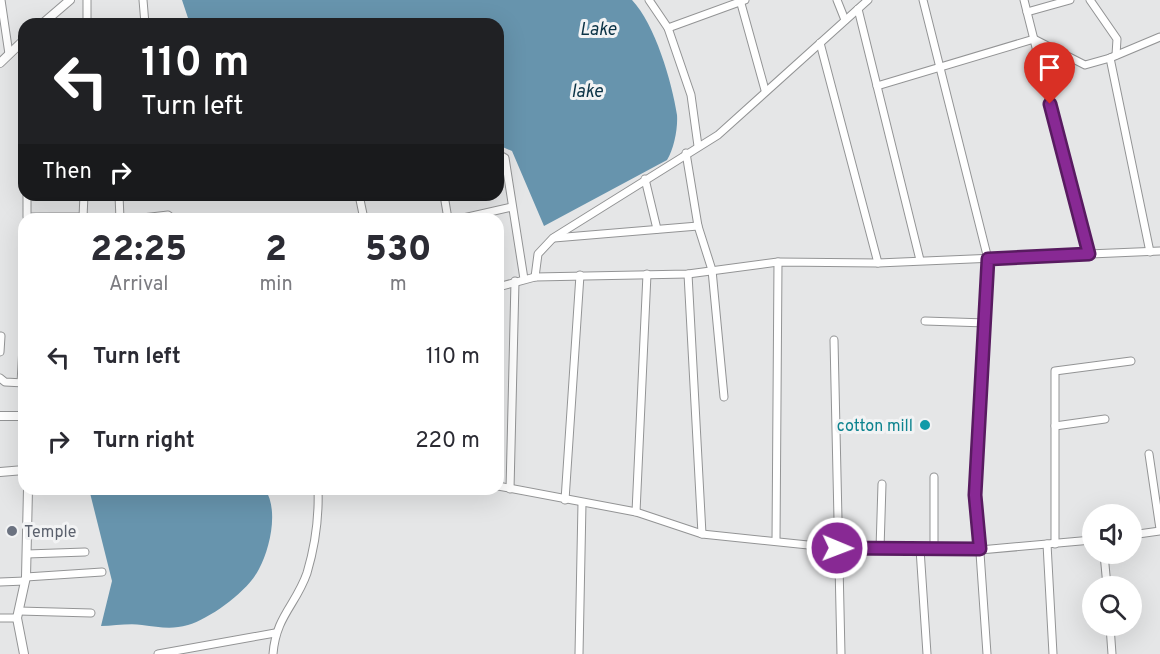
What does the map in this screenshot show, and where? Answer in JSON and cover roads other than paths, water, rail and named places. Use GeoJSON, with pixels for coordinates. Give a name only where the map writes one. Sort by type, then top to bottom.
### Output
{"type":"FeatureCollection","features":[{"type":"Feature","properties":{"kind":"street"},"geometry":{"type":"LineString","coordinates":[[1,0],[9,54]]}},
{"type":"Feature","properties":{"kind":"street"},"geometry":{"type":"LineString","coordinates":[[87,0],[87,18]]}},
{"type":"Feature","properties":{"kind":"street"},"geometry":{"type":"LineString","coordinates":[[143,0],[145,18]]}},
{"type":"Feature","properties":{"kind":"street"},"geometry":{"type":"LineString","coordinates":[[649,0],[668,28],[691,95],[698,146]]}},
{"type":"Feature","properties":{"kind":"street"},"geometry":{"type":"LineString","coordinates":[[668,28],[742,0],[765,90]]}},
{"type":"Feature","properties":{"kind":"street"},"geometry":{"type":"LineString","coordinates":[[837,0],[845,20]]}},
{"type":"Feature","properties":{"kind":"street"},"geometry":{"type":"LineString","coordinates":[[535,277],[538,254],[553,238],[718,135],[765,90],[868,0]]}},
{"type":"Feature","properties":{"kind":"street"},"geometry":{"type":"LineString","coordinates":[[923,0],[988,259],[975,495],[987,654]]}},
{"type":"Feature","properties":{"kind":"street"},"geometry":{"type":"LineString","coordinates":[[1024,0],[1089,254]]}},
{"type":"Feature","properties":{"kind":"street"},"geometry":{"type":"LineString","coordinates":[[1027,12],[1070,0]]}},
{"type":"Feature","properties":{"kind":"street"},"geometry":{"type":"LineString","coordinates":[[1090,0],[1117,39],[1113,57],[1150,252]]}},
{"type":"Feature","properties":{"kind":"street"},"geometry":{"type":"LineString","coordinates":[[49,18],[69,1]]}},
{"type":"Feature","properties":{"kind":"street"},"geometry":{"type":"LineString","coordinates":[[858,9],[920,260]]}},
{"type":"Feature","properties":{"kind":"street"},"geometry":{"type":"LineString","coordinates":[[877,86],[1034,39],[1085,65],[1113,57],[1160,37]]}},
{"type":"Feature","properties":{"kind":"street"},"geometry":{"type":"LineString","coordinates":[[820,43],[878,263]]}},
{"type":"Feature","properties":{"kind":"street"},"geometry":{"type":"LineString","coordinates":[[0,63],[18,46]]}},
{"type":"Feature","properties":{"kind":"street"},"geometry":{"type":"LineString","coordinates":[[686,153],[698,226],[712,270],[724,397]]}},
{"type":"Feature","properties":{"kind":"street"},"geometry":{"type":"LineString","coordinates":[[504,156],[524,279]]}},
{"type":"Feature","properties":{"kind":"street"},"geometry":{"type":"LineString","coordinates":[[645,179],[657,230]]}},
{"type":"Feature","properties":{"kind":"street"},"geometry":{"type":"LineString","coordinates":[[486,213],[512,207]]}},
{"type":"Feature","properties":{"kind":"street"},"geometry":{"type":"LineString","coordinates":[[553,238],[698,226]]}},
{"type":"Feature","properties":{"kind":"street"},"geometry":{"type":"LineString","coordinates":[[504,285],[535,277],[688,274],[778,262],[878,263],[1160,251]]}},
{"type":"Feature","properties":{"kind":"street"},"geometry":{"type":"LineString","coordinates":[[776,541],[778,262]]}},
{"type":"Feature","properties":{"kind":"street"},"geometry":{"type":"LineString","coordinates":[[636,512],[647,274]]}},
{"type":"Feature","properties":{"kind":"street"},"geometry":{"type":"LineString","coordinates":[[688,274],[702,534]]}},
{"type":"Feature","properties":{"kind":"street"},"geometry":{"type":"LineString","coordinates":[[565,500],[580,275]]}},
{"type":"Feature","properties":{"kind":"street"},"geometry":{"type":"LineString","coordinates":[[510,489],[515,281]]}},
{"type":"Feature","properties":{"kind":"street"},"geometry":{"type":"LineString","coordinates":[[925,321],[986,323]]}},
{"type":"Feature","properties":{"kind":"street"},"geometry":{"type":"LineString","coordinates":[[0,352],[1,336]]}},
{"type":"Feature","properties":{"kind":"street"},"geometry":{"type":"LineString","coordinates":[[834,340],[838,427],[837,548],[841,654]]}},
{"type":"Feature","properties":{"kind":"street"},"geometry":{"type":"LineString","coordinates":[[1053,654],[1051,544],[1055,371],[1131,360]]}},
{"type":"Feature","properties":{"kind":"street"},"geometry":{"type":"LineString","coordinates":[[0,378],[4,382],[18,383]]}},
{"type":"Feature","properties":{"kind":"street"},"geometry":{"type":"LineString","coordinates":[[0,416],[18,416]]}},
{"type":"Feature","properties":{"kind":"street"},"geometry":{"type":"LineString","coordinates":[[1055,426],[1105,419]]}},
{"type":"Feature","properties":{"kind":"street"},"geometry":{"type":"LineString","coordinates":[[1142,533],[1160,530],[1149,454]]}},
{"type":"Feature","properties":{"kind":"street"},"geometry":{"type":"LineString","coordinates":[[0,472],[18,470]]}},
{"type":"Feature","properties":{"kind":"street"},"geometry":{"type":"LineString","coordinates":[[934,477],[934,549]]}},
{"type":"Feature","properties":{"kind":"street"},"geometry":{"type":"LineString","coordinates":[[880,549],[882,484]]}},
{"type":"Feature","properties":{"kind":"street"},"geometry":{"type":"LineString","coordinates":[[504,488],[636,512],[702,534],[837,548],[980,549],[1082,541]]}},
{"type":"Feature","properties":{"kind":"street"},"geometry":{"type":"LineString","coordinates":[[24,654],[18,614],[25,579],[28,495]]}},
{"type":"Feature","properties":{"kind":"street"},"geometry":{"type":"LineString","coordinates":[[273,654],[275,633],[306,574],[319,513],[318,495]]}},
{"type":"Feature","properties":{"kind":"street"},"geometry":{"type":"LineString","coordinates":[[579,654],[582,502]]}},
{"type":"Feature","properties":{"kind":"street"},"geometry":{"type":"LineString","coordinates":[[920,549],[927,654]]}},
{"type":"Feature","properties":{"kind":"street"},"geometry":{"type":"LineString","coordinates":[[27,554],[85,552]]}},
{"type":"Feature","properties":{"kind":"street"},"geometry":{"type":"LineString","coordinates":[[0,582],[102,572]]}},
{"type":"Feature","properties":{"kind":"street"},"geometry":{"type":"LineString","coordinates":[[0,618],[18,614],[91,613]]}},
{"type":"Feature","properties":{"kind":"street"},"geometry":{"type":"LineString","coordinates":[[158,654],[275,633]]}},
{"type":"Feature","properties":{"kind":"street"},"geometry":{"type":"LineString","coordinates":[[1111,636],[1112,654]]}},
{"type":"Feature","properties":{"kind":"water","name":"lake"},"geometry":{"type":"Polygon","coordinates":[[[182,0],[632,0],[648,23],[667,70],[677,115],[674,144],[667,160],[544,226],[512,151],[504,148],[504,18],[188,18],[182,0]]]}},
{"type":"Feature","properties":{"kind":"water"},"geometry":{"type":"Polygon","coordinates":[[[90,495],[268,495],[272,507],[271,529],[267,551],[259,569],[238,595],[207,616],[182,627],[132,624],[101,626],[112,581],[90,495]]]}},
{"type":"Feature","properties":{"kind":"place","name":"cotton mill"},"geometry":{"type":"Point","coordinates":[925,425]}},
{"type":"Feature","properties":{"kind":"place","name":"Temple"},"geometry":{"type":"Point","coordinates":[12,531]}},
{"type":"Feature","properties":{"kind":"water label","name":"Lake"},"geometry":{"type":"Point","coordinates":[598,29]}}]}
